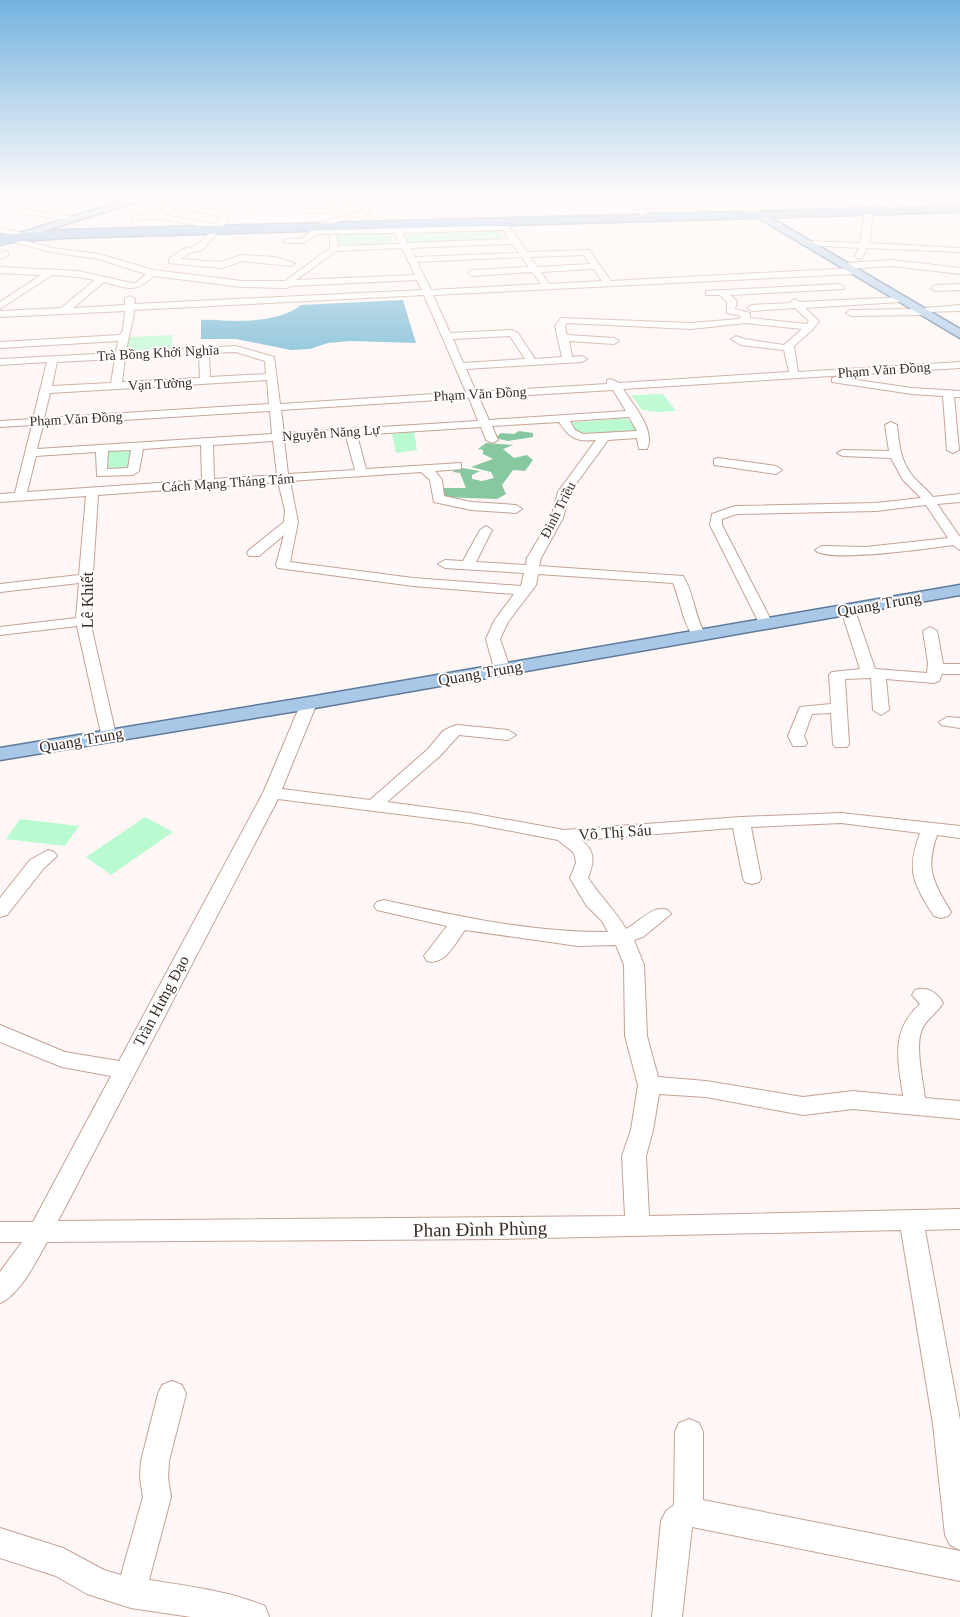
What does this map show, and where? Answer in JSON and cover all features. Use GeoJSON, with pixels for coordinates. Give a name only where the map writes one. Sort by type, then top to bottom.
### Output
{"type":"FeatureCollection","features":[{"type":"Feature","properties":{"kind":"main road"},"geometry":{"type":"LineString","coordinates":[[856,272],[960,334]]}},
{"type":"Feature","properties":{"kind":"main road","name":"Quang Trung"},"geometry":{"type":"LineString","coordinates":[[0,754],[309,703],[960,590]]}},
{"type":"Feature","properties":{"kind":"street"},"geometry":{"type":"LineString","coordinates":[[0,306],[48,272]]}},
{"type":"Feature","properties":{"kind":"street"},"geometry":{"type":"LineString","coordinates":[[56,272],[101,278],[132,286],[140,285],[152,273],[242,284],[420,277]]}},
{"type":"Feature","properties":{"kind":"street"},"geometry":{"type":"LineString","coordinates":[[68,314],[101,278],[117,272]]}},
{"type":"Feature","properties":{"kind":"street"},"geometry":{"type":"LineString","coordinates":[[242,284],[273,272]]}},
{"type":"Feature","properties":{"kind":"street"},"geometry":{"type":"LineString","coordinates":[[287,283],[302,272]]}},
{"type":"Feature","properties":{"kind":"street"},"geometry":{"type":"LineString","coordinates":[[418,272],[492,440]]}},
{"type":"Feature","properties":{"kind":"street"},"geometry":{"type":"LineString","coordinates":[[472,272],[474,276],[504,272]]}},
{"type":"Feature","properties":{"kind":"street"},"geometry":{"type":"LineString","coordinates":[[536,272],[547,287]]}},
{"type":"Feature","properties":{"kind":"street"},"geometry":{"type":"LineString","coordinates":[[601,272],[608,283]]}},
{"type":"Feature","properties":{"kind":"street"},"geometry":{"type":"LineString","coordinates":[[765,272],[814,321],[788,347],[793,371]]}},
{"type":"Feature","properties":{"kind":"street"},"geometry":{"type":"LineString","coordinates":[[0,314],[68,314],[128,308],[769,276],[800,272]]}},
{"type":"Feature","properties":{"kind":"street"},"geometry":{"type":"LineString","coordinates":[[287,283],[287,301]]}},
{"type":"Feature","properties":{"kind":"street"},"geometry":{"type":"LineString","coordinates":[[117,382],[123,338],[128,330],[128,308],[132,286]]}},
{"type":"Feature","properties":{"kind":"street"},"geometry":{"type":"LineString","coordinates":[[709,294],[840,288]]}},
{"type":"Feature","properties":{"kind":"street"},"geometry":{"type":"LineString","coordinates":[[935,288],[960,288]]}},
{"type":"Feature","properties":{"kind":"street"},"geometry":{"type":"LineString","coordinates":[[724,294],[732,301],[730,311],[746,314],[747,317],[744,320]]}},
{"type":"Feature","properties":{"kind":"street"},"geometry":{"type":"LineString","coordinates":[[752,308],[900,299]]}},
{"type":"Feature","properties":{"kind":"street"},"geometry":{"type":"LineString","coordinates":[[846,313],[960,308]]}},
{"type":"Feature","properties":{"kind":"street"},"geometry":{"type":"LineString","coordinates":[[697,316],[698,326]]}},
{"type":"Feature","properties":{"kind":"street"},"geometry":{"type":"LineString","coordinates":[[568,359],[562,338],[561,323],[571,319],[698,326],[738,323],[744,320],[810,327]]}},
{"type":"Feature","properties":{"kind":"street"},"geometry":{"type":"LineString","coordinates":[[446,336],[512,333],[531,361]]}},
{"type":"Feature","properties":{"kind":"street"},"geometry":{"type":"LineString","coordinates":[[0,345],[58,337],[123,338]]}},
{"type":"Feature","properties":{"kind":"street"},"geometry":{"type":"LineString","coordinates":[[562,338],[614,341]]}},
{"type":"Feature","properties":{"kind":"street"},"geometry":{"type":"LineString","coordinates":[[736,339],[741,342],[788,347]]}},
{"type":"Feature","properties":{"kind":"street"},"geometry":{"type":"LineString","coordinates":[[765,341],[788,347]]}},
{"type":"Feature","properties":{"kind":"street","name":"Trà Bồng Khởi Nghĩa"},"geometry":{"type":"LineString","coordinates":[[0,362],[236,349],[270,359],[283,479],[290,503],[292,522]]}},
{"type":"Feature","properties":{"kind":"street"},"geometry":{"type":"LineString","coordinates":[[204,351],[204,377]]}},
{"type":"Feature","properties":{"kind":"street"},"geometry":{"type":"LineString","coordinates":[[20,497],[53,359]]}},
{"type":"Feature","properties":{"kind":"street"},"geometry":{"type":"LineString","coordinates":[[459,366],[582,359]]}},
{"type":"Feature","properties":{"kind":"street","name":"Phạm Văn Đồng"},"geometry":{"type":"LineString","coordinates":[[0,419],[39,419],[750,376],[806,375],[960,363]]}},
{"type":"Feature","properties":{"kind":"street","name":"Phạm Văn Đồng"},"geometry":{"type":"LineString","coordinates":[[750,376],[793,371],[882,368]]}},
{"type":"Feature","properties":{"kind":"street"},"geometry":{"type":"LineString","coordinates":[[806,375],[894,389],[960,394]]}},
{"type":"Feature","properties":{"kind":"street","name":"Vạn Tường"},"geometry":{"type":"LineString","coordinates":[[46,390],[117,382],[204,377],[273,377]]}},
{"type":"Feature","properties":{"kind":"street"},"geometry":{"type":"LineString","coordinates":[[614,384],[643,431],[643,447]]}},
{"type":"Feature","properties":{"kind":"street"},"geometry":{"type":"LineString","coordinates":[[948,393],[955,412],[956,427],[953,450]]}},
{"type":"Feature","properties":{"kind":"street","name":"Nguyễn Năng Lự"},"geometry":{"type":"LineString","coordinates":[[30,453],[484,422],[632,414]]}},
{"type":"Feature","properties":{"kind":"street"},"geometry":{"type":"LineString","coordinates":[[562,418],[575,436],[604,438],[643,434]]}},
{"type":"Feature","properties":{"kind":"street","name":"Phạm Văn Đồng"},"geometry":{"type":"LineString","coordinates":[[0,424],[39,419]]}},
{"type":"Feature","properties":{"kind":"street"},"geometry":{"type":"LineString","coordinates":[[891,425],[896,455],[907,477],[920,488],[958,544]]}},
{"type":"Feature","properties":{"kind":"street"},"geometry":{"type":"LineString","coordinates":[[350,431],[362,474]]}},
{"type":"Feature","properties":{"kind":"street","name":"Đinh Triều"},"geometry":{"type":"LineString","coordinates":[[502,668],[493,639],[501,621],[529,585],[533,572],[534,558],[557,518],[562,506],[564,492],[604,438]]}},
{"type":"Feature","properties":{"kind":"street"},"geometry":{"type":"LineString","coordinates":[[207,442],[208,484]]}},
{"type":"Feature","properties":{"kind":"street"},"geometry":{"type":"LineString","coordinates":[[102,448],[102,473],[133,471],[138,446]]}},
{"type":"Feature","properties":{"kind":"street"},"geometry":{"type":"LineString","coordinates":[[843,452],[896,455]]}},
{"type":"Feature","properties":{"kind":"street"},"geometry":{"type":"LineString","coordinates":[[718,462],[776,470]]}},
{"type":"Feature","properties":{"kind":"street","name":"Cách Mạng Tháng Tám"},"geometry":{"type":"LineString","coordinates":[[0,498],[457,466]]}},
{"type":"Feature","properties":{"kind":"street"},"geometry":{"type":"LineString","coordinates":[[424,469],[435,477],[439,487],[438,499],[471,506],[516,509]]}},
{"type":"Feature","properties":{"kind":"street","name":"Lê Khiết"},"geometry":{"type":"LineString","coordinates":[[92,493],[83,621],[108,735]]}},
{"type":"Feature","properties":{"kind":"street"},"geometry":{"type":"LineString","coordinates":[[766,624],[716,525],[716,517],[735,510],[876,507],[960,498]]}},
{"type":"Feature","properties":{"kind":"street"},"geometry":{"type":"LineString","coordinates":[[254,553],[292,522]]}},
{"type":"Feature","properties":{"kind":"street"},"geometry":{"type":"LineString","coordinates":[[292,522],[282,563],[284,565],[413,582],[525,591]]}},
{"type":"Feature","properties":{"kind":"street"},"geometry":{"type":"LineString","coordinates":[[468,565],[486,530]]}},
{"type":"Feature","properties":{"kind":"street"},"geometry":{"type":"LineString","coordinates":[[822,550],[866,551],[958,544]]}},
{"type":"Feature","properties":{"kind":"street"},"geometry":{"type":"LineString","coordinates":[[446,564],[533,572],[571,572],[678,579],[687,600],[691,623],[699,635]]}},
{"type":"Feature","properties":{"kind":"street"},"geometry":{"type":"LineString","coordinates":[[0,588],[86,578]]}},
{"type":"Feature","properties":{"kind":"street"},"geometry":{"type":"LineString","coordinates":[[848,610],[874,674],[881,710]]}},
{"type":"Feature","properties":{"kind":"street"},"geometry":{"type":"LineString","coordinates":[[0,631],[83,621]]}},
{"type":"Feature","properties":{"kind":"street"},"geometry":{"type":"LineString","coordinates":[[841,744],[837,675],[874,674],[934,678],[935,669],[930,632]]}},
{"type":"Feature","properties":{"kind":"street"},"geometry":{"type":"LineString","coordinates":[[935,669],[960,668]]}},
{"type":"Feature","properties":{"kind":"street","name":"Trần Hưng Đạo"},"geometry":{"type":"LineString","coordinates":[[0,1292],[27,1256],[272,793],[309,703]]}},
{"type":"Feature","properties":{"kind":"street"},"geometry":{"type":"LineString","coordinates":[[799,743],[796,736],[806,710],[838,708]]}},
{"type":"Feature","properties":{"kind":"street"},"geometry":{"type":"LineString","coordinates":[[374,805],[414,767],[432,754],[451,732],[456,730],[508,735]]}},
{"type":"Feature","properties":{"kind":"street","name":"Võ Thị Sáu"},"geometry":{"type":"LineString","coordinates":[[272,793],[470,818],[564,836],[741,822],[841,818],[960,832]]}},
{"type":"Feature","properties":{"kind":"street"},"geometry":{"type":"LineString","coordinates":[[741,822],[752,878]]}},
{"type":"Feature","properties":{"kind":"street"},"geometry":{"type":"LineString","coordinates":[[930,829],[919,862],[920,875],[941,912]]}},
{"type":"Feature","properties":{"kind":"street"},"geometry":{"type":"LineString","coordinates":[[564,836],[581,849],[585,863],[579,878],[593,902],[609,917],[629,949],[634,966],[636,1036],[649,1085],[642,1130],[634,1156],[638,1226]]}},
{"type":"Feature","properties":{"kind":"street"},"geometry":{"type":"LineString","coordinates":[[0,911],[37,864],[48,856]]}},
{"type":"Feature","properties":{"kind":"street"},"geometry":{"type":"LineString","coordinates":[[384,906],[460,923],[563,938],[622,938],[636,932],[661,914]]}},
{"type":"Feature","properties":{"kind":"street"},"geometry":{"type":"LineString","coordinates":[[434,956],[460,923]]}},
{"type":"Feature","properties":{"kind":"street"},"geometry":{"type":"LineString","coordinates":[[915,1104],[909,1043],[911,1031],[915,1022],[933,1003],[922,996]]}},
{"type":"Feature","properties":{"kind":"street"},"geometry":{"type":"LineString","coordinates":[[0,1033],[62,1059],[125,1070]]}},
{"type":"Feature","properties":{"kind":"street"},"geometry":{"type":"LineString","coordinates":[[649,1085],[706,1089],[803,1106],[853,1100],[915,1104],[960,1110]]}},
{"type":"Feature","properties":{"kind":"street","name":"Phan Đình Phùng"},"geometry":{"type":"LineString","coordinates":[[0,1232],[492,1229],[960,1219]]}},
{"type":"Feature","properties":{"kind":"street"},"geometry":{"type":"LineString","coordinates":[[911,1220],[953,1425],[960,1535]]}},
{"type":"Feature","properties":{"kind":"street"},"geometry":{"type":"LineString","coordinates":[[131,1593],[157,1496],[154,1478],[155,1461],[172,1394]]}},
{"type":"Feature","properties":{"kind":"street"},"geometry":{"type":"LineString","coordinates":[[688,1512],[689,1432]]}},
{"type":"Feature","properties":{"kind":"street"},"geometry":{"type":"LineString","coordinates":[[667,1617],[676,1521],[688,1512],[960,1566]]}},
{"type":"Feature","properties":{"kind":"street"},"geometry":{"type":"LineString","coordinates":[[0,1543],[63,1564],[98,1583],[131,1593],[193,1602],[254,1617]]}},
{"type":"Feature","properties":{"kind":"green space"},"geometry":{"type":"Polygon","coordinates":[[[173,335],[171,349],[127,351],[129,337],[173,335]]]}},
{"type":"Feature","properties":{"kind":"green space"},"geometry":{"type":"Polygon","coordinates":[[[663,394],[676,411],[642,410],[631,395],[663,394]]]}},
{"type":"Feature","properties":{"kind":"green space"},"geometry":{"type":"Polygon","coordinates":[[[626,418],[643,434],[579,438],[568,423],[626,418]]]}},
{"type":"Feature","properties":{"kind":"green space"},"geometry":{"type":"Polygon","coordinates":[[[519,431],[533,433],[533,437],[508,441],[495,438],[501,433],[514,434],[519,431]]]}},
{"type":"Feature","properties":{"kind":"green space"},"geometry":{"type":"Polygon","coordinates":[[[414,432],[417,450],[396,453],[392,434],[414,432]]]}},
{"type":"Feature","properties":{"kind":"green space"},"geometry":{"type":"Polygon","coordinates":[[[486,443],[513,445],[503,449],[514,458],[527,455],[533,460],[525,471],[513,470],[502,485],[506,494],[497,499],[441,497],[442,488],[466,488],[460,473],[453,472],[457,467],[480,471],[472,475],[472,479],[482,481],[494,478],[491,472],[471,467],[493,459],[483,454],[483,450],[478,449],[486,443]]]}},
{"type":"Feature","properties":{"kind":"green space"},"geometry":{"type":"Polygon","coordinates":[[[131,448],[132,470],[97,473],[100,450],[131,448]]]}},
{"type":"Feature","properties":{"kind":"green space"},"geometry":{"type":"Polygon","coordinates":[[[145,817],[173,832],[111,875],[86,857],[145,817]]]}},
{"type":"Feature","properties":{"kind":"green space"},"geometry":{"type":"Polygon","coordinates":[[[20,819],[79,826],[65,846],[6,839],[20,819]]]}},
{"type":"Feature","properties":{"kind":"water"},"geometry":{"type":"Polygon","coordinates":[[[403,300],[416,343],[351,341],[328,343],[310,349],[291,350],[236,339],[201,339],[201,320],[254,320],[279,316],[301,305],[403,300]]]}}]}
